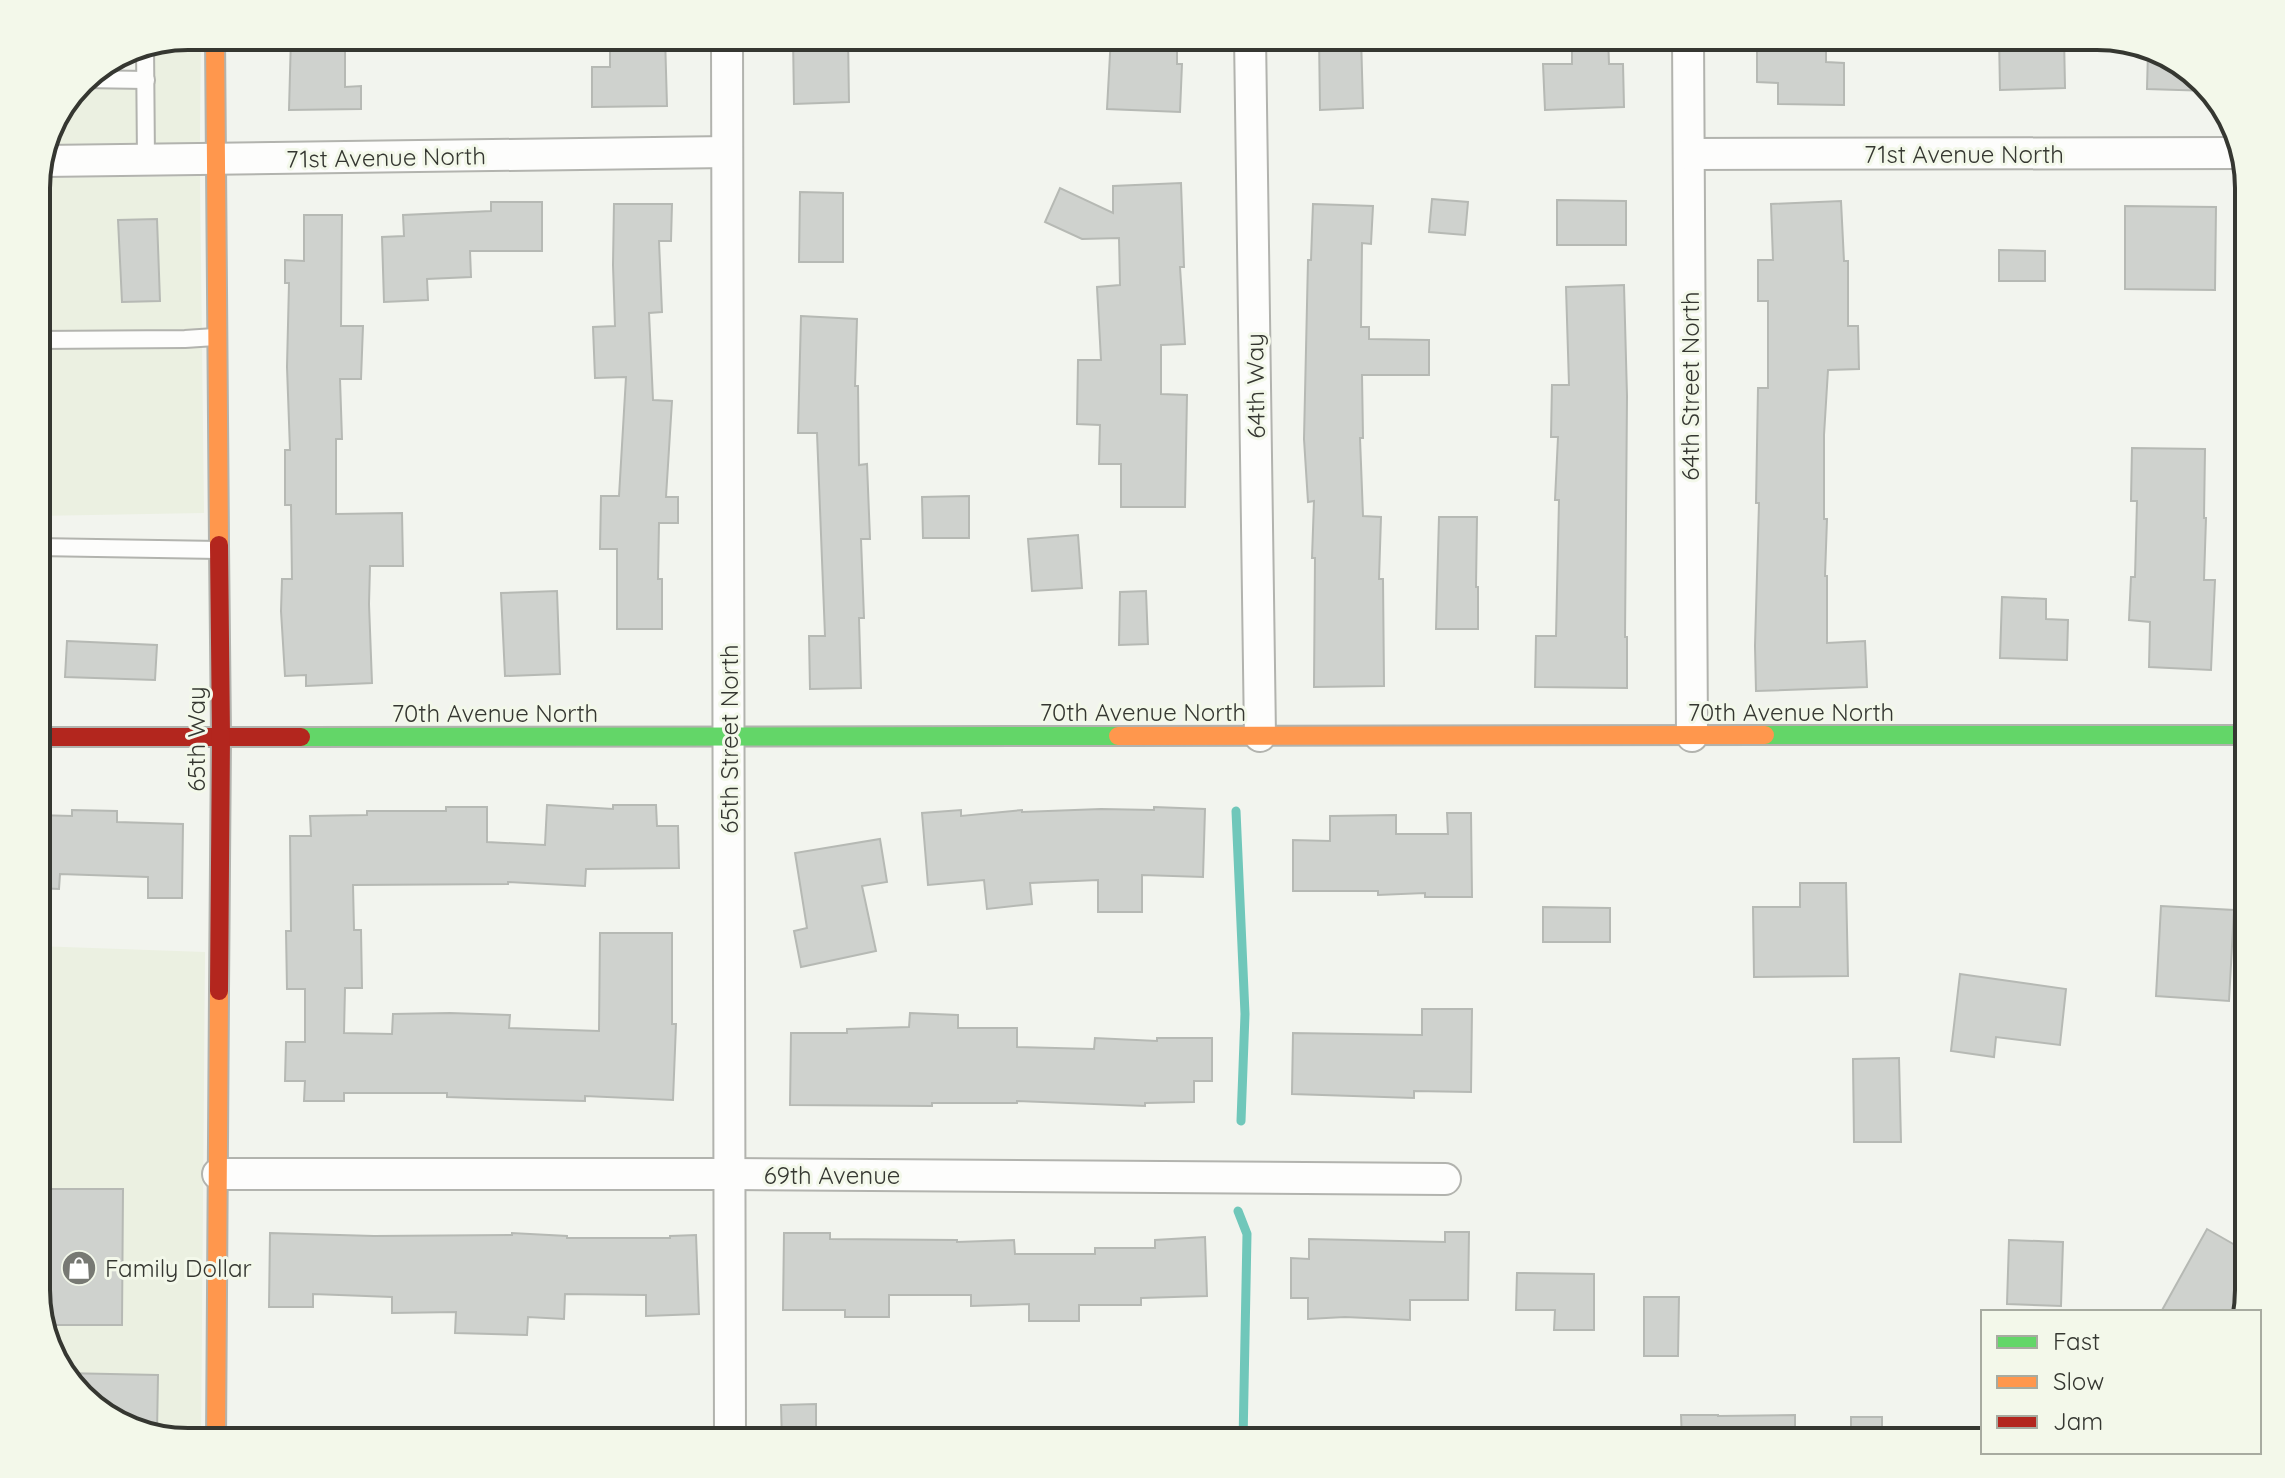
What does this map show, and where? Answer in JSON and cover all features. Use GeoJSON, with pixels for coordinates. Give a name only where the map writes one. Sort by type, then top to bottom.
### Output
{"type":"FeatureCollection","features":[{"type":"Feature","properties":{"kind":"street","name":"65th Way"},"geometry":{"type":"LineString","coordinates":[[215,50],[221,737],[216,1428]]}},
{"type":"Feature","properties":{"kind":"street","name":"65th Street North"},"geometry":{"type":"LineString","coordinates":[[727,50],[730,1428]]}},
{"type":"Feature","properties":{"kind":"street","name":"64th Way"},"geometry":{"type":"LineString","coordinates":[[1250,50],[1260,736]]}},
{"type":"Feature","properties":{"kind":"street","name":"64th Street North"},"geometry":{"type":"LineString","coordinates":[[1688,50],[1692,736]]}},
{"type":"Feature","properties":{"kind":"street","name":"71st Avenue North"},"geometry":{"type":"LineString","coordinates":[[53,161],[727,152]]}},
{"type":"Feature","properties":{"kind":"street","name":"71st Avenue North"},"geometry":{"type":"LineString","coordinates":[[1689,154],[2230,153]]}},
{"type":"Feature","properties":{"kind":"street","name":"70th Avenue North"},"geometry":{"type":"LineString","coordinates":[[50,737],[2235,735]]}},
{"type":"Feature","properties":{"kind":"street","name":"69th Avenue"},"geometry":{"type":"LineString","coordinates":[[218,1174],[1445,1179]]}},
{"type":"Feature","properties":{"kind":"lane"},"geometry":{"type":"LineString","coordinates":[[145,57],[146,160]]}},
{"type":"Feature","properties":{"kind":"lane"},"geometry":{"type":"LineString","coordinates":[[103,79],[146,80]]}},
{"type":"Feature","properties":{"kind":"lane"},"geometry":{"type":"LineString","coordinates":[[50,340],[217,336]]}},
{"type":"Feature","properties":{"kind":"lane"},"geometry":{"type":"LineString","coordinates":[[50,547],[219,550]]}},
{"type":"Feature","properties":{"kind":"shaded area"},"geometry":{"type":"Polygon","coordinates":[[[201,50],[200,143],[58,144],[78,104],[97,84],[104,79],[106,83],[134,72],[144,57],[170,51],[201,50]]]}},
{"type":"Feature","properties":{"kind":"shaded area"},"geometry":{"type":"Polygon","coordinates":[[[200,176],[204,513],[50,516],[50,178],[200,176]]]}},
{"type":"Feature","properties":{"kind":"shaded area"},"geometry":{"type":"Polygon","coordinates":[[[50,946],[205,952],[201,1428],[188,1428],[144,1421],[111,1405],[78,1374],[60,1343],[55,1326],[50,1299],[50,946]]]}},
{"type":"Feature","properties":{"kind":"building"},"geometry":{"type":"Polygon","coordinates":[[[291,50],[345,50],[345,87],[361,86],[361,109],[289,110],[291,50]]]}},
{"type":"Feature","properties":{"kind":"building"},"geometry":{"type":"Polygon","coordinates":[[[610,50],[665,50],[667,106],[592,107],[592,67],[610,67],[610,50]]]}},
{"type":"Feature","properties":{"kind":"building"},"geometry":{"type":"Polygon","coordinates":[[[793,50],[848,50],[849,102],[794,104],[793,50]]]}},
{"type":"Feature","properties":{"kind":"building"},"geometry":{"type":"Polygon","coordinates":[[[1110,50],[1177,50],[1177,64],[1182,64],[1180,112],[1107,109],[1110,50]]]}},
{"type":"Feature","properties":{"kind":"building"},"geometry":{"type":"Polygon","coordinates":[[[1319,50],[1361,50],[1363,108],[1320,110],[1319,50]]]}},
{"type":"Feature","properties":{"kind":"building"},"geometry":{"type":"Polygon","coordinates":[[[1572,50],[1608,50],[1609,64],[1623,64],[1624,107],[1545,110],[1543,64],[1572,64],[1572,50]]]}},
{"type":"Feature","properties":{"kind":"building"},"geometry":{"type":"Polygon","coordinates":[[[1757,50],[1826,50],[1826,62],[1844,63],[1844,105],[1778,104],[1778,83],[1757,82],[1757,50]]]}},
{"type":"Feature","properties":{"kind":"building"},"geometry":{"type":"Polygon","coordinates":[[[1999,50],[2064,50],[2065,88],[2000,90],[1999,50]]]}},
{"type":"Feature","properties":{"kind":"building"},"geometry":{"type":"Polygon","coordinates":[[[2148,60],[2174,73],[2195,91],[2147,89],[2148,60]]]}},
{"type":"Feature","properties":{"kind":"building"},"geometry":{"type":"Polygon","coordinates":[[[1181,183],[1184,267],[1180,267],[1185,344],[1161,345],[1161,394],[1187,395],[1185,507],[1121,507],[1121,464],[1099,464],[1100,425],[1077,424],[1078,360],[1101,360],[1097,287],[1120,285],[1119,238],[1082,239],[1045,222],[1060,188],[1113,213],[1113,186],[1181,183]]]}},
{"type":"Feature","properties":{"kind":"building"},"geometry":{"type":"Polygon","coordinates":[[[800,192],[843,193],[843,262],[799,262],[800,192]]]}},
{"type":"Feature","properties":{"kind":"building"},"geometry":{"type":"Polygon","coordinates":[[[1432,199],[1468,202],[1465,235],[1429,232],[1432,199]]]}},
{"type":"Feature","properties":{"kind":"building"},"geometry":{"type":"Polygon","coordinates":[[[1557,200],[1626,201],[1626,245],[1557,245],[1557,200]]]}},
{"type":"Feature","properties":{"kind":"building"},"geometry":{"type":"Polygon","coordinates":[[[1841,201],[1844,261],[1848,261],[1848,326],[1858,326],[1859,369],[1828,370],[1824,435],[1827,643],[1865,641],[1867,687],[1756,691],[1758,388],[1768,388],[1768,301],[1758,301],[1758,260],[1773,260],[1771,204],[1841,201]]]}},
{"type":"Feature","properties":{"kind":"building"},"geometry":{"type":"Polygon","coordinates":[[[491,202],[542,202],[542,251],[470,251],[471,277],[427,279],[428,300],[384,302],[382,237],[404,236],[403,215],[491,211],[491,202]]]}},
{"type":"Feature","properties":{"kind":"building"},"geometry":{"type":"Polygon","coordinates":[[[614,204],[672,204],[671,241],[659,241],[662,312],[649,313],[653,400],[672,401],[666,497],[678,497],[678,523],[659,523],[658,579],[662,579],[662,629],[617,629],[617,549],[600,549],[601,496],[619,496],[626,377],[595,378],[593,327],[615,326],[614,204]]]}},
{"type":"Feature","properties":{"kind":"building"},"geometry":{"type":"Polygon","coordinates":[[[1313,204],[1373,206],[1371,244],[1362,243],[1361,327],[1369,327],[1369,339],[1429,340],[1429,375],[1362,375],[1363,438],[1360,438],[1363,516],[1381,517],[1379,579],[1383,579],[1384,686],[1314,687],[1314,501],[1308,502],[1304,439],[1308,260],[1311,260],[1313,204]]]}},
{"type":"Feature","properties":{"kind":"building"},"geometry":{"type":"Polygon","coordinates":[[[2125,206],[2216,207],[2215,290],[2125,289],[2125,206]]]}},
{"type":"Feature","properties":{"kind":"building"},"geometry":{"type":"Polygon","coordinates":[[[304,215],[342,215],[341,326],[363,326],[361,379],[340,379],[342,439],[336,439],[336,514],[402,513],[403,566],[370,566],[372,683],[306,686],[306,675],[285,676],[282,579],[292,579],[291,505],[285,505],[285,450],[290,450],[287,367],[289,283],[285,283],[285,260],[304,261],[304,215]]]}},
{"type":"Feature","properties":{"kind":"building"},"geometry":{"type":"Polygon","coordinates":[[[157,219],[160,301],[122,302],[118,220],[157,219]]]}},
{"type":"Feature","properties":{"kind":"building"},"geometry":{"type":"Polygon","coordinates":[[[1999,250],[2045,251],[2045,281],[1999,281],[1999,250]]]}},
{"type":"Feature","properties":{"kind":"building"},"geometry":{"type":"Polygon","coordinates":[[[1624,285],[1627,688],[1535,687],[1536,636],[1556,636],[1558,437],[1551,437],[1552,385],[1569,385],[1566,287],[1624,285]]]}},
{"type":"Feature","properties":{"kind":"building"},"geometry":{"type":"Polygon","coordinates":[[[801,316],[857,319],[855,386],[858,386],[859,465],[867,464],[870,539],[861,539],[864,618],[859,618],[861,688],[810,689],[809,636],[825,636],[817,433],[798,433],[801,316]]]}},
{"type":"Feature","properties":{"kind":"building"},"geometry":{"type":"Polygon","coordinates":[[[2132,448],[2205,449],[2204,580],[2215,580],[2211,670],[2149,667],[2150,622],[2129,620],[2131,577],[2135,577],[2137,501],[2131,501],[2132,448]]]}},
{"type":"Feature","properties":{"kind":"building"},"geometry":{"type":"Polygon","coordinates":[[[969,496],[969,538],[923,538],[922,497],[969,496]]]}},
{"type":"Feature","properties":{"kind":"building"},"geometry":{"type":"Polygon","coordinates":[[[1439,517],[1477,517],[1478,629],[1436,629],[1439,517]]]}},
{"type":"Feature","properties":{"kind":"building"},"geometry":{"type":"Polygon","coordinates":[[[1078,535],[1082,588],[1032,591],[1028,539],[1078,535]]]}},
{"type":"Feature","properties":{"kind":"building"},"geometry":{"type":"Polygon","coordinates":[[[557,591],[560,674],[505,676],[501,593],[557,591]]]}},
{"type":"Feature","properties":{"kind":"building"},"geometry":{"type":"Polygon","coordinates":[[[1146,591],[1148,644],[1119,645],[1120,592],[1146,591]]]}},
{"type":"Feature","properties":{"kind":"building"},"geometry":{"type":"Polygon","coordinates":[[[2002,597],[2046,599],[2046,619],[2068,620],[2067,660],[2000,658],[2002,597]]]}},
{"type":"Feature","properties":{"kind":"building"},"geometry":{"type":"Polygon","coordinates":[[[67,641],[157,645],[155,680],[65,677],[67,641]]]}},
{"type":"Feature","properties":{"kind":"building"},"geometry":{"type":"Polygon","coordinates":[[[547,805],[613,809],[613,805],[656,805],[657,826],[678,826],[679,868],[586,869],[585,886],[508,882],[353,885],[354,930],[361,930],[362,988],[345,988],[344,1033],[392,1034],[393,1014],[450,1013],[510,1015],[509,1028],[599,1031],[600,933],[672,933],[672,1024],[676,1024],[673,1100],[585,1096],[585,1101],[447,1097],[447,1093],[344,1093],[344,1101],[304,1101],[305,1081],[285,1081],[286,1042],[305,1042],[305,989],[287,989],[286,931],[291,931],[290,836],[311,836],[310,816],[487,807],[487,842],[545,845],[547,805]]]}},
{"type":"Feature","properties":{"kind":"building"},"geometry":{"type":"Polygon","coordinates":[[[1154,807],[1205,809],[1203,877],[1142,875],[1142,912],[1098,912],[1098,880],[1030,883],[1032,904],[987,909],[984,880],[928,885],[922,813],[961,810],[961,816],[1022,810],[1154,810],[1154,807]]]}},
{"type":"Feature","properties":{"kind":"building"},"geometry":{"type":"Polygon","coordinates":[[[72,810],[117,811],[117,822],[183,824],[182,898],[148,898],[148,877],[60,874],[59,889],[50,889],[50,815],[72,816],[72,810]]]}},
{"type":"Feature","properties":{"kind":"building"},"geometry":{"type":"Polygon","coordinates":[[[1447,813],[1471,813],[1472,897],[1425,897],[1425,893],[1378,895],[1378,891],[1293,891],[1293,840],[1330,841],[1330,816],[1396,815],[1396,834],[1448,834],[1447,813]]]}},
{"type":"Feature","properties":{"kind":"building"},"geometry":{"type":"Polygon","coordinates":[[[880,839],[887,882],[862,886],[876,951],[801,967],[794,931],[807,928],[795,853],[880,839]]]}},
{"type":"Feature","properties":{"kind":"building"},"geometry":{"type":"Polygon","coordinates":[[[1800,883],[1846,883],[1848,976],[1754,977],[1753,907],[1800,907],[1800,883]]]}},
{"type":"Feature","properties":{"kind":"building"},"geometry":{"type":"Polygon","coordinates":[[[2161,906],[2234,910],[2229,1001],[2156,996],[2161,906]]]}},
{"type":"Feature","properties":{"kind":"building"},"geometry":{"type":"Polygon","coordinates":[[[1543,907],[1610,908],[1610,942],[1543,942],[1543,907]]]}},
{"type":"Feature","properties":{"kind":"building"},"geometry":{"type":"Polygon","coordinates":[[[1960,974],[2066,989],[2060,1045],[1996,1037],[1994,1057],[1951,1051],[1960,974]]]}},
{"type":"Feature","properties":{"kind":"building"},"geometry":{"type":"Polygon","coordinates":[[[1422,1009],[1472,1009],[1471,1092],[1414,1091],[1414,1098],[1292,1094],[1293,1033],[1422,1035],[1422,1009]]]}},
{"type":"Feature","properties":{"kind":"building"},"geometry":{"type":"Polygon","coordinates":[[[910,1013],[958,1015],[958,1028],[1017,1028],[1017,1047],[1094,1049],[1095,1038],[1157,1041],[1157,1038],[1212,1038],[1212,1081],[1194,1081],[1194,1102],[1145,1103],[1145,1106],[1017,1101],[932,1103],[932,1106],[790,1105],[791,1033],[847,1033],[847,1029],[909,1027],[910,1013]]]}},
{"type":"Feature","properties":{"kind":"building"},"geometry":{"type":"Polygon","coordinates":[[[1899,1058],[1901,1142],[1854,1142],[1853,1059],[1899,1058]]]}},
{"type":"Feature","properties":{"kind":"building","name":"Family Dollar"},"geometry":{"type":"Polygon","coordinates":[[[50,1189],[123,1189],[122,1325],[55,1325],[50,1299],[50,1189]]]}},
{"type":"Feature","properties":{"kind":"building"},"geometry":{"type":"Polygon","coordinates":[[[2207,1229],[2235,1245],[2233,1310],[2162,1310],[2207,1229]]]}},
{"type":"Feature","properties":{"kind":"building"},"geometry":{"type":"Polygon","coordinates":[[[1445,1232],[1469,1232],[1468,1300],[1410,1300],[1410,1320],[1308,1319],[1308,1298],[1291,1298],[1291,1258],[1309,1259],[1309,1239],[1445,1242],[1445,1232]]]}},
{"type":"Feature","properties":{"kind":"building"},"geometry":{"type":"Polygon","coordinates":[[[270,1233],[374,1236],[512,1233],[567,1238],[696,1235],[699,1314],[646,1316],[646,1295],[565,1294],[564,1319],[528,1317],[527,1335],[455,1333],[456,1312],[392,1313],[392,1297],[313,1294],[313,1307],[269,1307],[270,1233]]]}},
{"type":"Feature","properties":{"kind":"building"},"geometry":{"type":"Polygon","coordinates":[[[784,1233],[830,1233],[830,1239],[1014,1240],[1015,1254],[1095,1254],[1095,1248],[1155,1248],[1155,1240],[1205,1237],[1207,1296],[1141,1298],[1141,1305],[1079,1305],[1079,1321],[1029,1321],[1029,1304],[971,1306],[971,1295],[889,1295],[889,1317],[845,1317],[845,1310],[783,1310],[784,1233]]]}},
{"type":"Feature","properties":{"kind":"building"},"geometry":{"type":"Polygon","coordinates":[[[2009,1240],[2063,1242],[2061,1306],[2007,1304],[2009,1240]]]}},
{"type":"Feature","properties":{"kind":"building"},"geometry":{"type":"Polygon","coordinates":[[[1517,1273],[1594,1274],[1594,1330],[1554,1330],[1555,1310],[1516,1310],[1517,1273]]]}},
{"type":"Feature","properties":{"kind":"building"},"geometry":{"type":"Polygon","coordinates":[[[1644,1297],[1679,1297],[1678,1356],[1644,1356],[1644,1297]]]}},
{"type":"Feature","properties":{"kind":"building"},"geometry":{"type":"Polygon","coordinates":[[[78,1373],[158,1375],[157,1424],[111,1405],[78,1373]]]}},
{"type":"Feature","properties":{"kind":"building"},"geometry":{"type":"Polygon","coordinates":[[[816,1404],[816,1428],[782,1428],[781,1405],[816,1404]]]}},
{"type":"Feature","properties":{"kind":"building"},"geometry":{"type":"Polygon","coordinates":[[[1681,1415],[1795,1415],[1795,1428],[1681,1428],[1681,1415]]]}},
{"type":"Feature","properties":{"kind":"building"},"geometry":{"type":"Polygon","coordinates":[[[1851,1417],[1882,1417],[1882,1428],[1851,1428],[1851,1417]]]}},
{"type":"Feature","properties":{"kind":"waterway"},"geometry":{"type":"LineString","coordinates":[[1236,811],[1245,1014],[1241,1121]]}},
{"type":"Feature","properties":{"kind":"waterway"},"geometry":{"type":"LineString","coordinates":[[1238,1211],[1247,1234],[1243,1428]]}},
{"type":"Feature","properties":{"kind":"traffic: fast"},"geometry":{"type":"LineString","coordinates":[[1765,735],[2235,735]]}},
{"type":"Feature","properties":{"kind":"traffic: fast"},"geometry":{"type":"LineString","coordinates":[[301,737],[1118,736]]}},
{"type":"Feature","properties":{"kind":"traffic: slow"},"geometry":{"type":"LineString","coordinates":[[215,50],[219,545]]}},
{"type":"Feature","properties":{"kind":"traffic: slow"},"geometry":{"type":"LineString","coordinates":[[1118,736],[1765,735]]}},
{"type":"Feature","properties":{"kind":"traffic: slow"},"geometry":{"type":"LineString","coordinates":[[216,1428],[219,991]]}},
{"type":"Feature","properties":{"kind":"traffic: jam"},"geometry":{"type":"LineString","coordinates":[[219,545],[219,991]]}},
{"type":"Feature","properties":{"kind":"traffic: jam"},"geometry":{"type":"LineString","coordinates":[[50,737],[301,737]]}},
{"type":"Feature","properties":{"kind":"place","name":"Family Dollar"},"geometry":{"type":"Point","coordinates":[79,1268]}}]}
